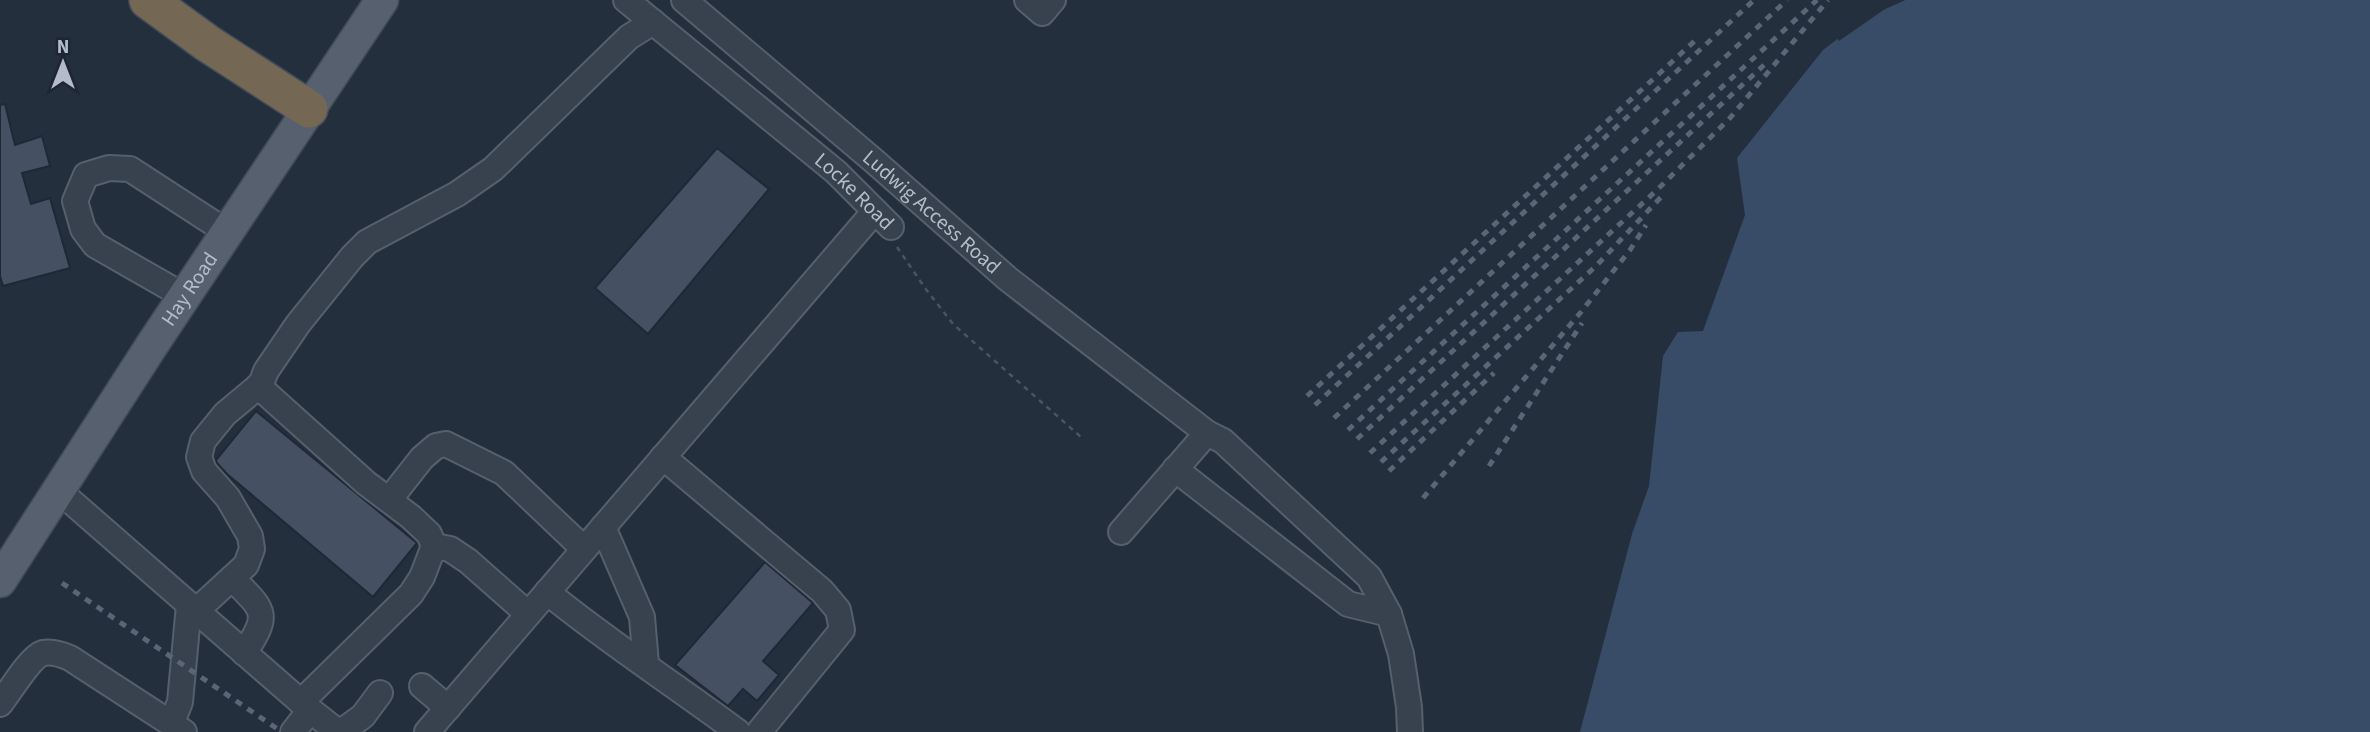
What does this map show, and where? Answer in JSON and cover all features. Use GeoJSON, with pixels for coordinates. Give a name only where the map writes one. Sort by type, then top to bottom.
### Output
{"type":"FeatureCollection","features":[{"type":"Feature","properties":{"kind":"highway"},"geometry":{"type":"LineString","coordinates":[[148,0],[207,43],[309,108]]}},
{"type":"Feature","properties":{"kind":"main road","name":"Hay Road"},"geometry":{"type":"LineString","coordinates":[[4,566],[58,491],[184,296],[382,0]]}},
{"type":"Feature","properties":{"kind":"street","name":"Locke Road"},"geometry":{"type":"LineString","coordinates":[[626,0],[836,172],[883,219]]}},
{"type":"Feature","properties":{"kind":"street","name":"Ludwig Access Road"},"geometry":{"type":"LineString","coordinates":[[684,0],[1008,279],[1185,417],[1223,441],[1369,577],[1389,614],[1401,654],[1410,732]]}},
{"type":"Feature","properties":{"kind":"street"},"geometry":{"type":"LineString","coordinates":[[1027,0],[1042,13],[1053,0]]}},
{"type":"Feature","properties":{"kind":"street"},"geometry":{"type":"LineString","coordinates":[[0,704],[33,659],[41,653],[57,653],[70,658],[178,727],[193,608],[246,565],[252,550],[250,536],[228,498],[204,471],[199,457],[202,441],[225,414],[258,387],[298,324],[367,242],[457,194],[493,169],[629,37],[653,22]]}},
{"type":"Feature","properties":{"kind":"street"},"geometry":{"type":"LineString","coordinates":[[184,296],[95,245],[83,229],[75,201],[86,175],[110,168],[130,169],[227,232]]}},
{"type":"Feature","properties":{"kind":"street"},"geometry":{"type":"LineString","coordinates":[[427,732],[663,457],[883,219]]}},
{"type":"Feature","properties":{"kind":"street"},"geometry":{"type":"LineString","coordinates":[[258,387],[429,534],[434,546],[422,577],[411,594],[306,706],[293,732]]}},
{"type":"Feature","properties":{"kind":"street"},"geometry":{"type":"LineString","coordinates":[[1121,532],[1207,433]]}},
{"type":"Feature","properties":{"kind":"street"},"geometry":{"type":"LineString","coordinates":[[389,500],[422,458],[436,446],[446,444],[504,473],[584,549]]}},
{"type":"Feature","properties":{"kind":"street"},"geometry":{"type":"LineString","coordinates":[[663,457],[822,590],[838,610],[842,630],[759,732]]}},
{"type":"Feature","properties":{"kind":"street"},"geometry":{"type":"LineString","coordinates":[[1175,468],[1348,604],[1389,614]]}},
{"type":"Feature","properties":{"kind":"street"},"geometry":{"type":"LineString","coordinates":[[58,491],[306,706],[340,732],[363,716],[380,692]]}},
{"type":"Feature","properties":{"kind":"street"},"geometry":{"type":"LineString","coordinates":[[603,527],[642,617],[646,664]]}},
{"type":"Feature","properties":{"kind":"street"},"geometry":{"type":"LineString","coordinates":[[434,546],[450,549],[468,561],[528,614]]}},
{"type":"Feature","properties":{"kind":"street"},"geometry":{"type":"LineString","coordinates":[[232,578],[260,608],[263,615],[256,635],[244,653]]}},
{"type":"Feature","properties":{"kind":"street"},"geometry":{"type":"LineString","coordinates":[[547,592],[591,627],[738,732]]}},
{"type":"Feature","properties":{"kind":"street"},"geometry":{"type":"LineString","coordinates":[[422,686],[448,708]]}},
{"type":"Feature","properties":{"kind":"path","name":"Locke Road"},"geometry":{"type":"LineString","coordinates":[[883,219],[896,246],[953,324],[1081,437]]}},
{"type":"Feature","properties":{"kind":"water"},"geometry":{"type":"Polygon","coordinates":[[[1905,0],[2370,0],[2370,732],[1580,732],[1632,534],[1649,486],[1663,356],[1678,332],[1703,331],[1745,215],[1737,158],[1823,50],[1865,18],[1905,0]]]}},
{"type":"Feature","properties":{"kind":"pier"},"geometry":{"type":"Polygon","coordinates":[[[1896,0],[1905,0],[1885,9],[1839,41],[1836,36],[1863,15],[1896,0]]]}},
{"type":"Feature","properties":{"kind":"building"},"geometry":{"type":"Polygon","coordinates":[[[5,104],[15,145],[42,136],[50,166],[22,173],[31,204],[50,198],[70,268],[3,286],[0,276],[0,105],[5,104]]]}},
{"type":"Feature","properties":{"kind":"building"},"geometry":{"type":"Polygon","coordinates":[[[717,148],[769,189],[648,334],[595,288],[717,148]]]}},
{"type":"Feature","properties":{"kind":"building"},"geometry":{"type":"Polygon","coordinates":[[[256,411],[417,543],[373,597],[217,463],[216,460],[256,411]]]}},
{"type":"Feature","properties":{"kind":"building"},"geometry":{"type":"Polygon","coordinates":[[[765,562],[813,603],[763,661],[779,675],[757,701],[743,689],[728,706],[675,665],[765,562]]]}},
{"type":"Feature","properties":{"kind":"railway"},"geometry":{"type":"LineString","coordinates":[[1315,405],[1754,0]]}},
{"type":"Feature","properties":{"kind":"railway"},"geometry":{"type":"LineString","coordinates":[[1334,418],[1787,0]]}},
{"type":"Feature","properties":{"kind":"railway"},"geometry":{"type":"LineString","coordinates":[[1348,430],[1817,0]]}},
{"type":"Feature","properties":{"kind":"railway"},"geometry":{"type":"LineString","coordinates":[[1370,453],[1658,189],[1730,118],[1828,0]]}},
{"type":"Feature","properties":{"kind":"railway"},"geometry":{"type":"LineString","coordinates":[[1307,396],[1698,38]]}},
{"type":"Feature","properties":{"kind":"railway"},"geometry":{"type":"LineString","coordinates":[[1357,439],[1764,65]]}},
{"type":"Feature","properties":{"kind":"railway"},"geometry":{"type":"LineString","coordinates":[[1381,462],[1596,266],[1663,195]]}},
{"type":"Feature","properties":{"kind":"railway"},"geometry":{"type":"LineString","coordinates":[[1423,498],[1581,312],[1630,250],[1646,225]]}},
{"type":"Feature","properties":{"kind":"railway"},"geometry":{"type":"LineString","coordinates":[[1489,466],[1582,323]]}},
{"type":"Feature","properties":{"kind":"railway"},"geometry":{"type":"LineString","coordinates":[[1389,471],[1494,373]]}},
{"type":"Feature","properties":{"kind":"railway"},"geometry":{"type":"LineString","coordinates":[[62,583],[282,732]]}}]}
